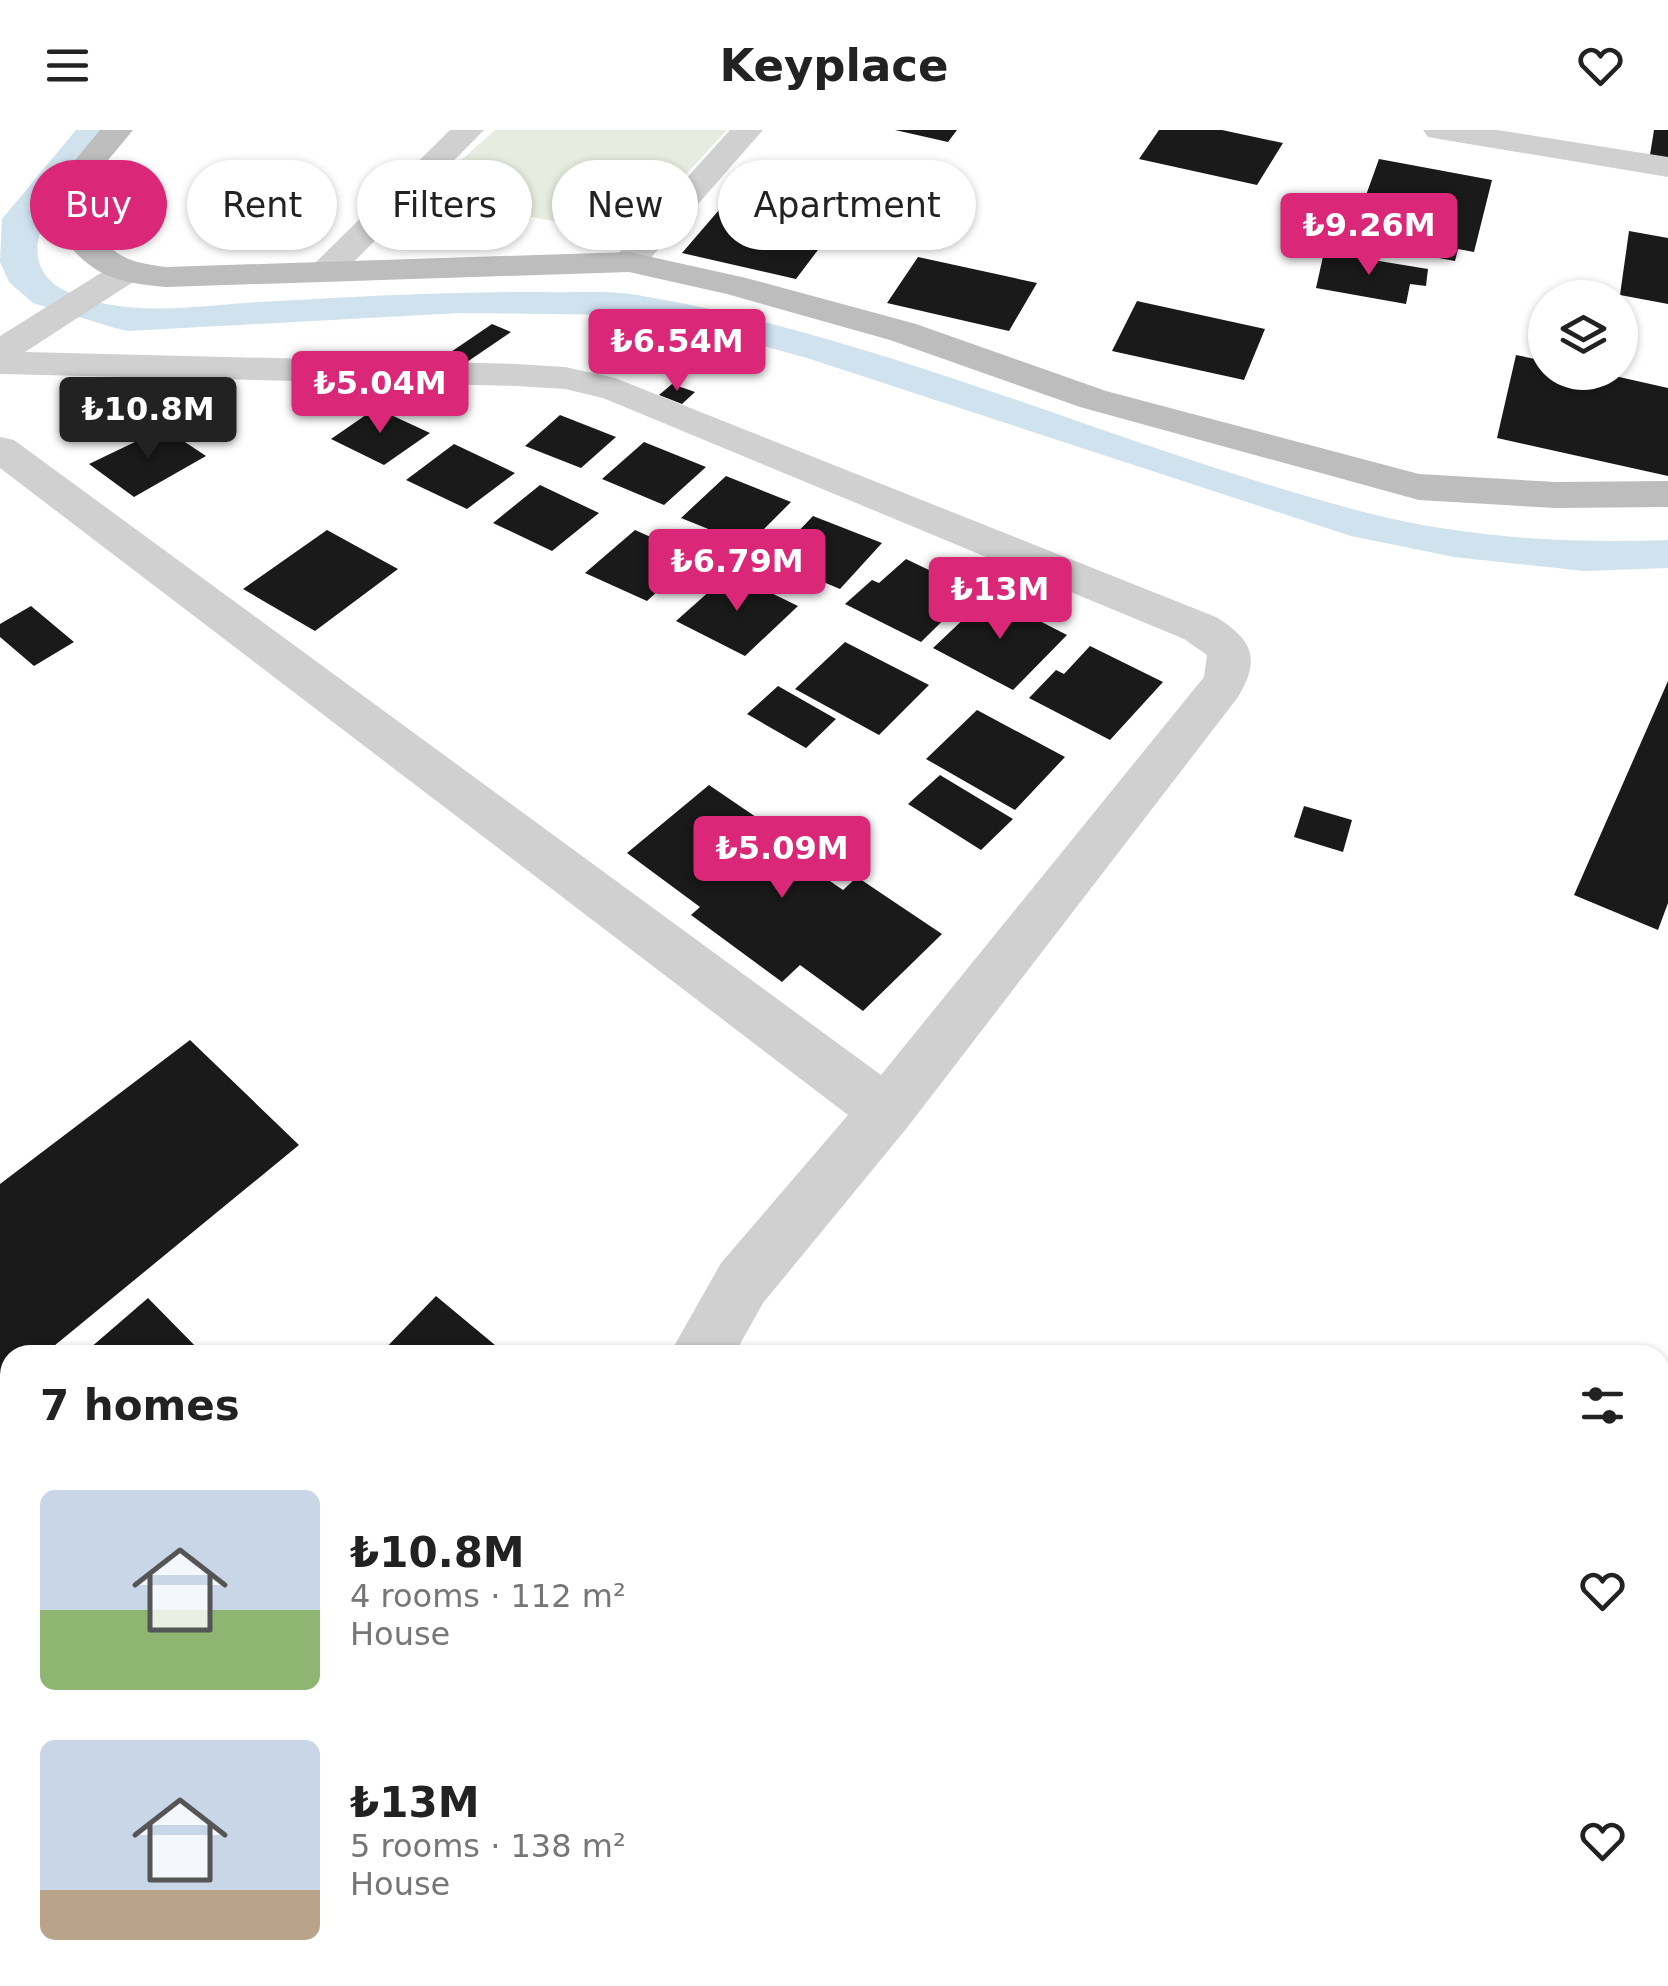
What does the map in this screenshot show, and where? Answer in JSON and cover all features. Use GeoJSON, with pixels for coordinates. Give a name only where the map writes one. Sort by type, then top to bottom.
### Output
{"type":"FeatureCollection","features":[{"type":"Feature","properties":{"kind":"street"},"geometry":{"type":"LineString","coordinates":[[112,280],[101,260],[70,224],[74,182],[117,130]]}},
{"type":"Feature","properties":{"kind":"street"},"geometry":{"type":"LineString","coordinates":[[328,270],[468,130]]}},
{"type":"Feature","properties":{"kind":"street"},"geometry":{"type":"LineString","coordinates":[[629,262],[747,130]]}},
{"type":"Feature","properties":{"kind":"street"},"geometry":{"type":"LineString","coordinates":[[1439,130],[1668,167]]}},
{"type":"Feature","properties":{"kind":"street"},"geometry":{"type":"LineString","coordinates":[[0,352],[112,280],[629,262],[734,285],[903,332],[1093,400],[1418,487],[1555,495],[1668,494]]}},
{"type":"Feature","properties":{"kind":"street"},"geometry":{"type":"LineString","coordinates":[[0,363],[516,375],[565,378],[615,389],[1200,628],[1220,640],[1230,655],[1232,669],[1222,686],[886,1111],[742,1283],[706,1345]]}},
{"type":"Feature","properties":{"kind":"street"},"geometry":{"type":"LineString","coordinates":[[0,449],[886,1111]]}},
{"type":"Feature","properties":{"kind":"shaded area"},"geometry":{"type":"Polygon","coordinates":[[[495,130],[727,130],[698,162],[552,160],[552,221],[532,217],[532,160],[461,160],[495,130]]]}},
{"type":"Feature","properties":{"kind":"building"},"geometry":{"type":"Polygon","coordinates":[[[895,130],[957,130],[948,142],[895,130]]]}},
{"type":"Feature","properties":{"kind":"building"},"geometry":{"type":"Polygon","coordinates":[[[1159,130],[1222,130],[1283,143],[1257,185],[1139,159],[1159,130]]]}},
{"type":"Feature","properties":{"kind":"building"},"geometry":{"type":"Polygon","coordinates":[[[1654,130],[1668,130],[1668,160],[1650,155],[1654,130]]]}},
{"type":"Feature","properties":{"kind":"building"},"geometry":{"type":"Polygon","coordinates":[[[1379,159],[1492,180],[1474,252],[1458,249],[1455,261],[1390,249],[1396,231],[1356,223],[1379,159]]]}},
{"type":"Feature","properties":{"kind":"building"},"geometry":{"type":"Polygon","coordinates":[[[718,211],[718,250],[818,250],[796,279],[682,253],[698,250],[698,234],[718,211]]]}},
{"type":"Feature","properties":{"kind":"building"},"geometry":{"type":"Polygon","coordinates":[[[1629,231],[1668,238],[1668,304],[1638,298],[1638,280],[1622,280],[1629,231]]]}},
{"type":"Feature","properties":{"kind":"building"},"geometry":{"type":"Polygon","coordinates":[[[1324,252],[1428,269],[1426,286],[1410,284],[1406,304],[1316,288],[1324,252]]]}},
{"type":"Feature","properties":{"kind":"building"},"geometry":{"type":"Polygon","coordinates":[[[918,257],[1037,283],[1009,331],[887,303],[918,257]]]}},
{"type":"Feature","properties":{"kind":"building"},"geometry":{"type":"Polygon","coordinates":[[[1137,301],[1265,329],[1244,380],[1112,351],[1137,301]]]}},
{"type":"Feature","properties":{"kind":"building"},"geometry":{"type":"Polygon","coordinates":[[[492,324],[511,332],[464,364],[445,356],[492,324]]]}},
{"type":"Feature","properties":{"kind":"building"},"geometry":{"type":"Polygon","coordinates":[[[1516,355],[1528,357],[1528,390],[1638,390],[1638,381],[1668,388],[1668,476],[1497,438],[1516,355]]]}},
{"type":"Feature","properties":{"kind":"building"},"geometry":{"type":"Polygon","coordinates":[[[672,384],[695,392],[682,404],[659,395],[672,384]]]}},
{"type":"Feature","properties":{"kind":"building"},"geometry":{"type":"Polygon","coordinates":[[[376,408],[430,433],[384,465],[331,439],[376,408]]]}},
{"type":"Feature","properties":{"kind":"building"},"geometry":{"type":"Polygon","coordinates":[[[560,415],[616,437],[581,468],[525,446],[560,415]]]}},
{"type":"Feature","properties":{"kind":"building"},"geometry":{"type":"Polygon","coordinates":[[[164,428],[206,456],[134,497],[89,464],[164,428]]]}},
{"type":"Feature","properties":{"kind":"building"},"geometry":{"type":"Polygon","coordinates":[[[644,442],[706,467],[664,505],[602,479],[644,442]]]}},
{"type":"Feature","properties":{"kind":"building"},"geometry":{"type":"Polygon","coordinates":[[[454,444],[515,473],[467,509],[406,480],[454,444]]]}},
{"type":"Feature","properties":{"kind":"building"},"geometry":{"type":"Polygon","coordinates":[[[726,476],[791,502],[748,545],[681,518],[726,476]]]}},
{"type":"Feature","properties":{"kind":"building"},"geometry":{"type":"Polygon","coordinates":[[[540,485],[599,513],[552,551],[493,523],[540,485]]]}},
{"type":"Feature","properties":{"kind":"building"},"geometry":{"type":"Polygon","coordinates":[[[813,516],[882,543],[840,589],[771,560],[813,516]]]}},
{"type":"Feature","properties":{"kind":"building"},"geometry":{"type":"Polygon","coordinates":[[[327,530],[398,569],[315,631],[243,589],[327,530]]]}},
{"type":"Feature","properties":{"kind":"building"},"geometry":{"type":"Polygon","coordinates":[[[635,530],[695,557],[647,601],[585,573],[635,530]]]}},
{"type":"Feature","properties":{"kind":"building"},"geometry":{"type":"Polygon","coordinates":[[[906,559],[973,591],[921,642],[845,604],[872,580],[879,583],[906,559]]]}},
{"type":"Feature","properties":{"kind":"building"},"geometry":{"type":"Polygon","coordinates":[[[730,573],[798,606],[745,656],[676,621],[730,573]]]}},
{"type":"Feature","properties":{"kind":"building"},"geometry":{"type":"Polygon","coordinates":[[[989,595],[1067,635],[1013,690],[933,648],[989,595]]]}},
{"type":"Feature","properties":{"kind":"building"},"geometry":{"type":"Polygon","coordinates":[[[31,606],[74,642],[34,666],[0,637],[0,624],[31,606]]]}},
{"type":"Feature","properties":{"kind":"building"},"geometry":{"type":"Polygon","coordinates":[[[845,642],[929,685],[879,735],[795,689],[845,642]]]}},
{"type":"Feature","properties":{"kind":"building"},"geometry":{"type":"Polygon","coordinates":[[[1090,646],[1163,682],[1110,740],[1029,698],[1056,670],[1064,674],[1090,646]]]}},
{"type":"Feature","properties":{"kind":"building"},"geometry":{"type":"Polygon","coordinates":[[[1668,681],[1668,903],[1658,930],[1574,895],[1668,681]]]}},
{"type":"Feature","properties":{"kind":"building"},"geometry":{"type":"Polygon","coordinates":[[[778,686],[836,719],[806,748],[747,714],[778,686]]]}},
{"type":"Feature","properties":{"kind":"building"},"geometry":{"type":"Polygon","coordinates":[[[977,710],[1065,757],[1015,810],[926,759],[977,710]]]}},
{"type":"Feature","properties":{"kind":"building"},"geometry":{"type":"Polygon","coordinates":[[[940,775],[1013,819],[981,850],[908,804],[940,775]]]}},
{"type":"Feature","properties":{"kind":"building"},"geometry":{"type":"Polygon","coordinates":[[[709,785],[778,832],[770,840],[843,890],[857,877],[942,934],[863,1011],[800,965],[782,982],[691,915],[700,907],[627,853],[709,785]]]}},
{"type":"Feature","properties":{"kind":"building"},"geometry":{"type":"Polygon","coordinates":[[[1304,806],[1352,820],[1343,852],[1294,837],[1304,806]]]}},
{"type":"Feature","properties":{"kind":"building"},"geometry":{"type":"Polygon","coordinates":[[[190,1040],[299,1145],[55,1345],[0,1345],[0,1184],[190,1040]]]}},
{"type":"Feature","properties":{"kind":"building"},"geometry":{"type":"Polygon","coordinates":[[[436,1296],[495,1345],[389,1345],[436,1296]]]}},
{"type":"Feature","properties":{"kind":"building"},"geometry":{"type":"Polygon","coordinates":[[[148,1298],[194,1345],[94,1345],[148,1298]]]}},
{"type":"Feature","properties":{"kind":"waterway"},"geometry":{"type":"LineString","coordinates":[[93,130],[19,219],[12,243],[21,275],[46,295],[128,320],[459,302],[631,304],[712,320],[820,350],[1351,523],[1454,543],[1585,557],[1668,554]]}}]}
